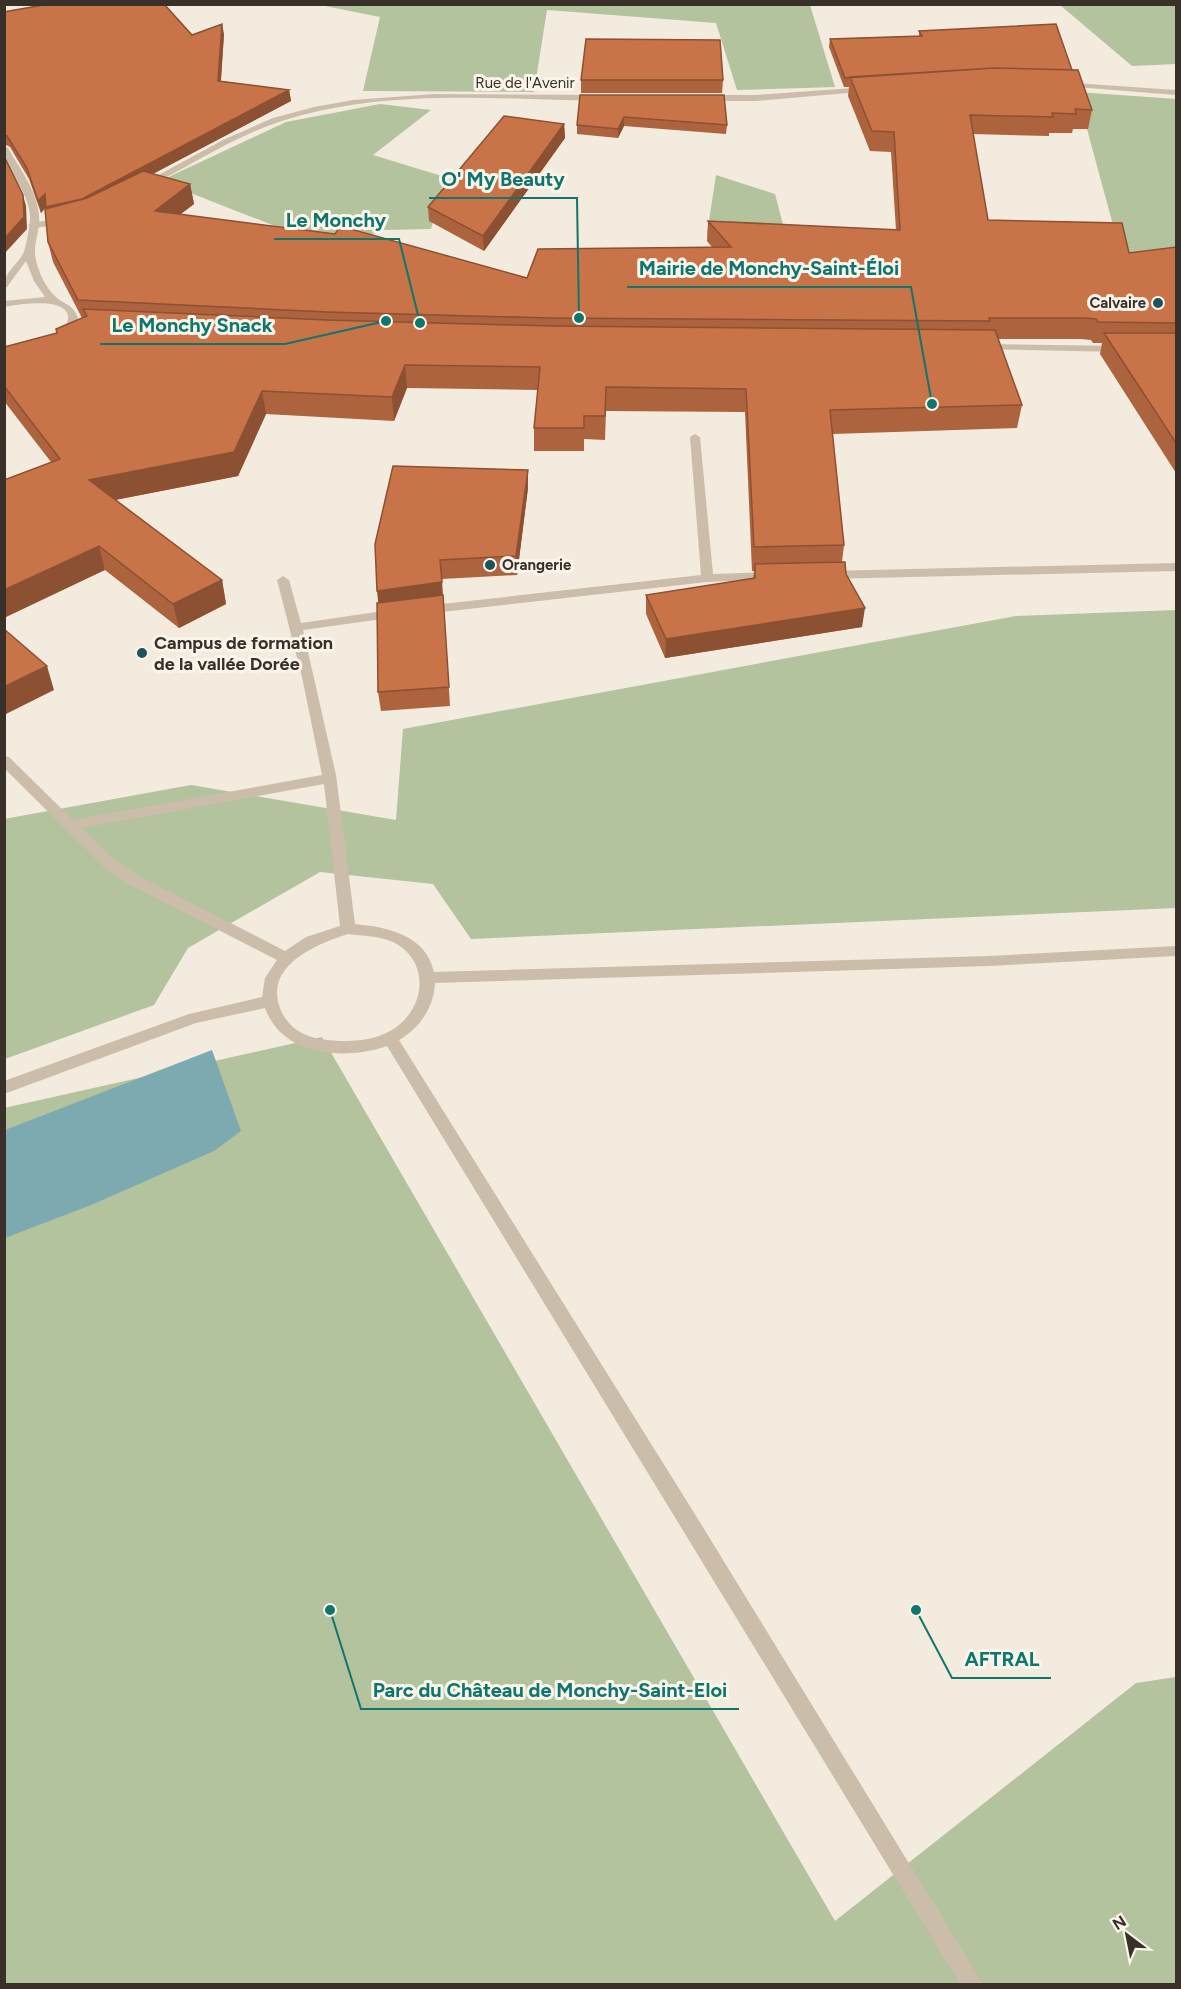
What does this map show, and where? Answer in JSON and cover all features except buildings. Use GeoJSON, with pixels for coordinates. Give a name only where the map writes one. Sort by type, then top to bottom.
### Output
{"type":"FeatureCollection","features":[{"type":"Feature","properties":{"kind":"street"},"geometry":{"type":"LineString","coordinates":[[1055,84],[1176,93]]}},
{"type":"Feature","properties":{"kind":"street"},"geometry":{"type":"LineString","coordinates":[[689,98],[756,98],[884,88]]}},
{"type":"Feature","properties":{"kind":"street","name":"Rue de l'Avenir"},"geometry":{"type":"LineString","coordinates":[[139,188],[268,124],[305,111],[343,103],[410,98],[607,98]]}},
{"type":"Feature","properties":{"kind":"street"},"geometry":{"type":"LineString","coordinates":[[4,148],[31,202],[35,217],[29,251],[38,282],[55,302]]}},
{"type":"Feature","properties":{"kind":"street"},"geometry":{"type":"LineString","coordinates":[[33,225],[79,218]]}},
{"type":"Feature","properties":{"kind":"street"},"geometry":{"type":"LineString","coordinates":[[4,285],[29,251]]}},
{"type":"Feature","properties":{"kind":"street"},"geometry":{"type":"LineString","coordinates":[[4,304],[32,299],[55,302],[66,307],[72,314],[71,326]]}},
{"type":"Feature","properties":{"kind":"street"},"geometry":{"type":"LineString","coordinates":[[51,340],[71,326],[87,326]]}},
{"type":"Feature","properties":{"kind":"street"},"geometry":{"type":"LineString","coordinates":[[969,347],[1137,349]]}},
{"type":"Feature","properties":{"kind":"street"},"geometry":{"type":"LineString","coordinates":[[695,437],[707,578]]}},
{"type":"Feature","properties":{"kind":"street"},"geometry":{"type":"LineString","coordinates":[[813,575],[1176,567]]}},
{"type":"Feature","properties":{"kind":"street"},"geometry":{"type":"LineString","coordinates":[[296,627],[476,603],[707,578],[789,576]]}},
{"type":"Feature","properties":{"kind":"street"},"geometry":{"type":"LineString","coordinates":[[283,580],[307,664],[329,778],[348,929]]}},
{"type":"Feature","properties":{"kind":"street"},"geometry":{"type":"LineString","coordinates":[[4,760],[111,865],[132,879],[285,958]]}},
{"type":"Feature","properties":{"kind":"street"},"geometry":{"type":"LineString","coordinates":[[72,825],[329,778]]}},
{"type":"Feature","properties":{"kind":"street"},"geometry":{"type":"LineString","coordinates":[[348,929],[377,932],[402,941],[421,957],[429,978],[428,995],[421,1011],[408,1026],[390,1038],[365,1047],[339,1049],[313,1045],[291,1035],[276,1019],[270,1001],[270,986],[274,972],[285,958],[302,944],[324,934],[348,929]]}},
{"type":"Feature","properties":{"kind":"street"},"geometry":{"type":"LineString","coordinates":[[429,978],[989,961],[1176,951]]}},
{"type":"Feature","properties":{"kind":"street"},"geometry":{"type":"LineString","coordinates":[[4,1088],[194,1018],[270,1001]]}},
{"type":"Feature","properties":{"kind":"street"},"geometry":{"type":"LineString","coordinates":[[390,1038],[693,1527],[972,1984]]}},
{"type":"Feature","properties":{"kind":"green space"},"geometry":{"type":"Polygon","coordinates":[[[320,5],[810,5],[835,87],[737,90],[716,23],[547,10],[534,92],[363,91],[380,17],[320,5]]]}},
{"type":"Feature","properties":{"kind":"green space"},"geometry":{"type":"Polygon","coordinates":[[[1060,5],[1176,5],[1176,64],[1132,66],[1060,5]]]}},
{"type":"Feature","properties":{"kind":"green space"},"geometry":{"type":"Polygon","coordinates":[[[1077,92],[1176,99],[1176,339],[1120,251],[1077,92]]]}},
{"type":"Feature","properties":{"kind":"green space"},"geometry":{"type":"Polygon","coordinates":[[[380,104],[431,110],[373,155],[445,177],[431,229],[384,230],[336,250],[160,181],[286,122],[380,104]]]}},
{"type":"Feature","properties":{"kind":"green space"},"geometry":{"type":"Polygon","coordinates":[[[716,175],[775,194],[786,236],[707,234],[716,175]]]}},
{"type":"Feature","properties":{"kind":"green space"},"geometry":{"type":"Polygon","coordinates":[[[1176,610],[1176,908],[471,939],[433,884],[320,872],[188,948],[154,1005],[5,1059],[4,819],[191,785],[396,820],[403,729],[1016,616],[1176,610]]]}},
{"type":"Feature","properties":{"kind":"green space"},"geometry":{"type":"Polygon","coordinates":[[[322,1037],[835,1921],[1136,1683],[1176,1677],[1176,1984],[5,1984],[4,1108],[322,1037]]]}},
{"type":"Feature","properties":{"kind":"water"},"geometry":{"type":"Polygon","coordinates":[[[212,1050],[241,1131],[214,1151],[91,1205],[5,1238],[5,1130],[212,1050]]]}},
{"type":"Feature","properties":{"kind":"place","name":"Calvaire"},"geometry":{"type":"Point","coordinates":[1158,303]}},
{"type":"Feature","properties":{"kind":"place","name":"O' My Beauty"},"geometry":{"type":"Point","coordinates":[579,318]}},
{"type":"Feature","properties":{"kind":"place","name":"Le Monchy Snack"},"geometry":{"type":"Point","coordinates":[386,321]}},
{"type":"Feature","properties":{"kind":"place","name":"Le Monchy"},"geometry":{"type":"Point","coordinates":[420,323]}},
{"type":"Feature","properties":{"kind":"place","name":"Mairie de Monchy-Saint-Éloi"},"geometry":{"type":"Point","coordinates":[932,404]}},
{"type":"Feature","properties":{"kind":"place","name":"Orangerie"},"geometry":{"type":"Point","coordinates":[490,565]}},
{"type":"Feature","properties":{"kind":"place","name":"Campus de formation de la vallée Dorée"},"geometry":{"type":"Point","coordinates":[142,653]}},
{"type":"Feature","properties":{"kind":"place","name":"Parc du Château de Monchy-Saint-Eloi"},"geometry":{"type":"Point","coordinates":[330,1610]}},
{"type":"Feature","properties":{"kind":"place","name":"AFTRAL"},"geometry":{"type":"Point","coordinates":[916,1610]}}]}
